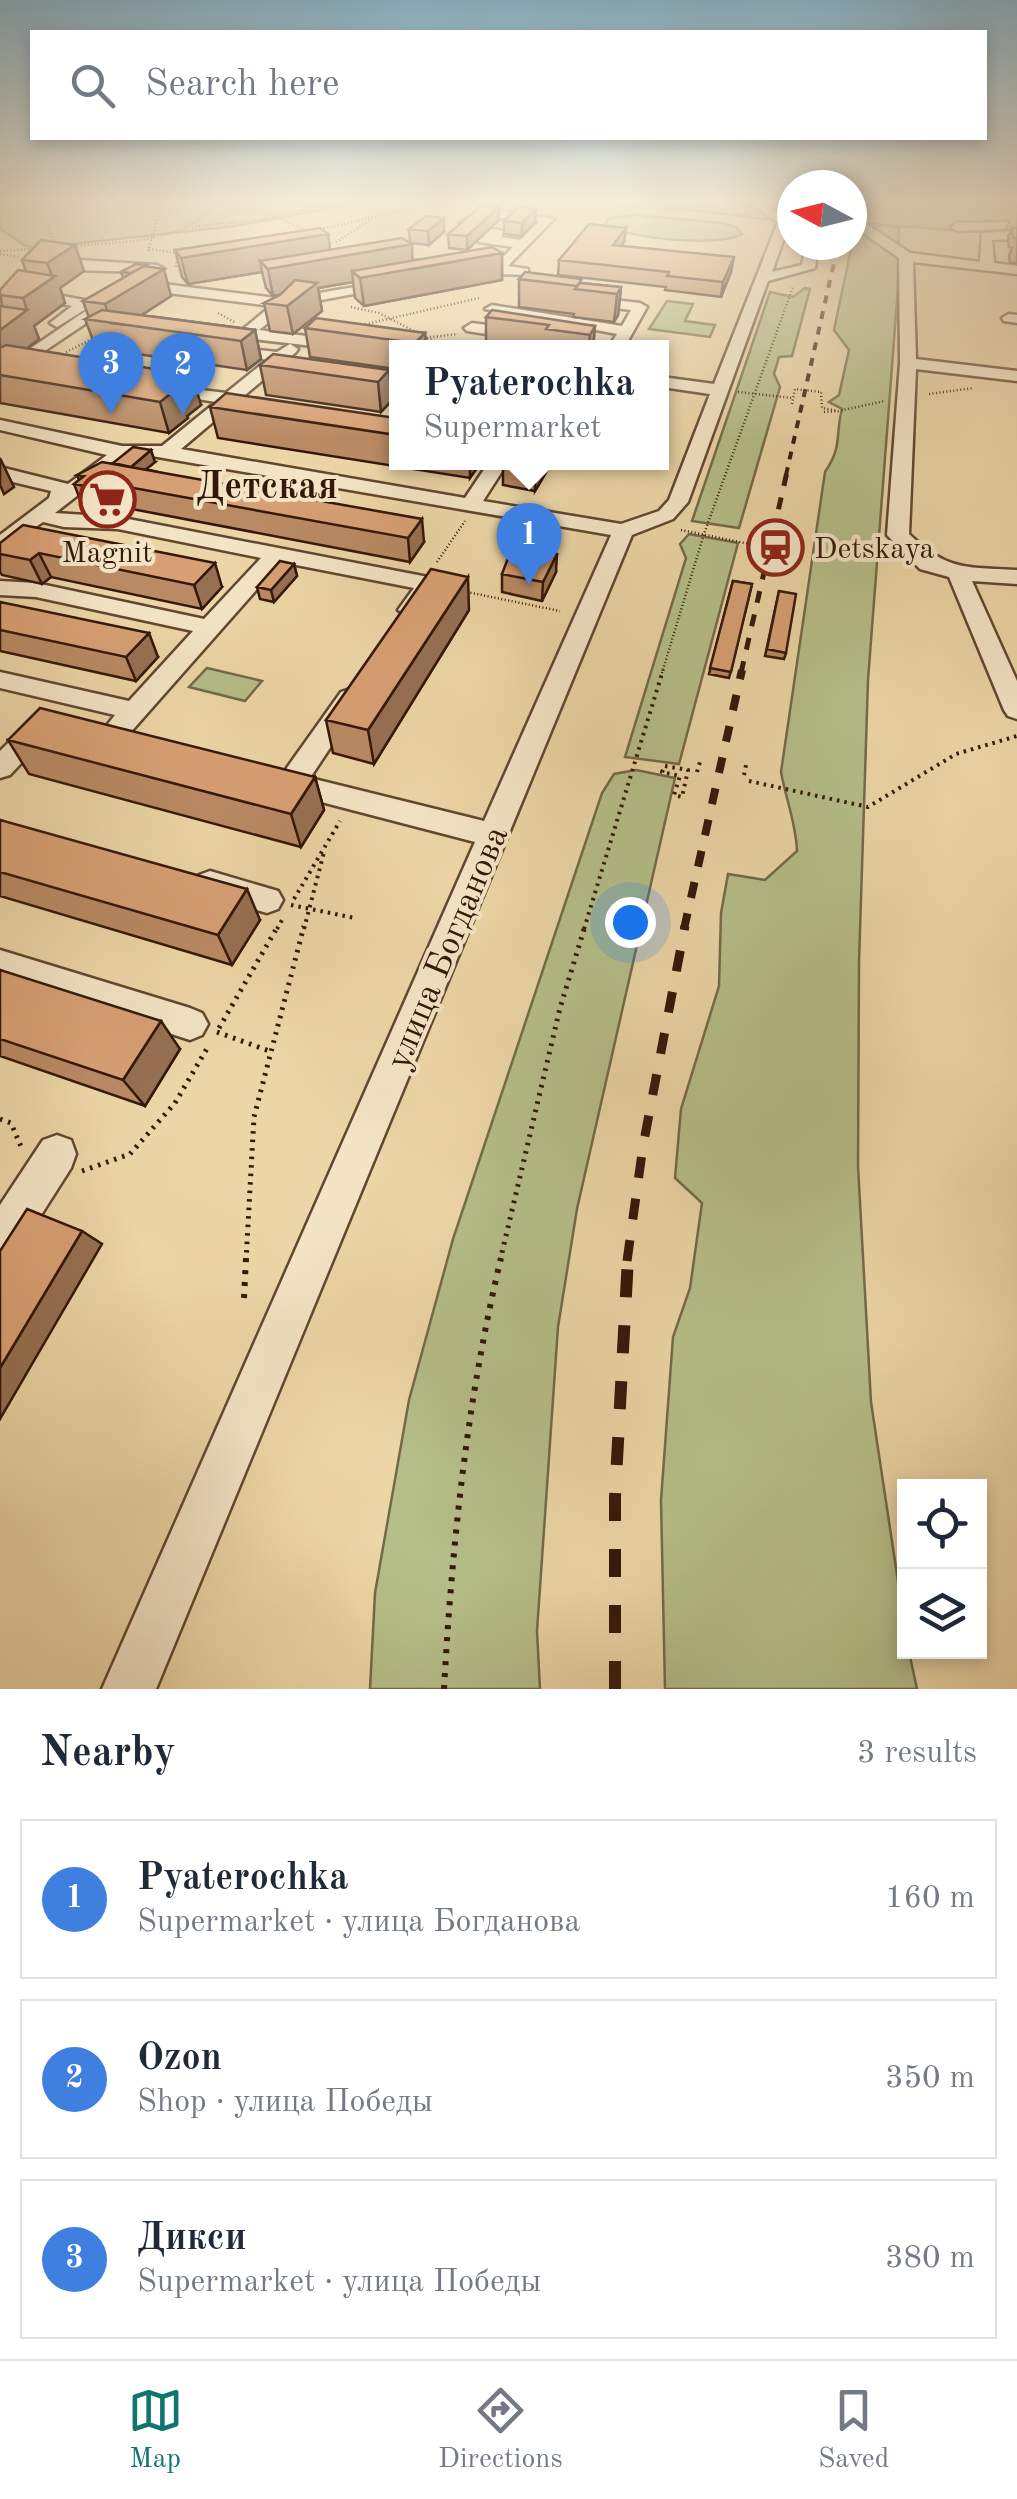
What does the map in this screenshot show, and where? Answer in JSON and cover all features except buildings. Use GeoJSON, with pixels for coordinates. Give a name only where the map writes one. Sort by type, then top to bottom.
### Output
{"type":"FeatureCollection","features":[{"type":"Feature","properties":{"kind":"street"},"geometry":{"type":"LineString","coordinates":[[0,314],[24,282]]}},
{"type":"Feature","properties":{"kind":"street"},"geometry":{"type":"LineString","coordinates":[[85,282],[106,306]]}},
{"type":"Feature","properties":{"kind":"street"},"geometry":{"type":"LineString","coordinates":[[16,292],[66,299],[98,282]]}},
{"type":"Feature","properties":{"kind":"street"},"geometry":{"type":"LineString","coordinates":[[0,376],[142,282]]}},
{"type":"Feature","properties":{"kind":"street"},"geometry":{"type":"LineString","coordinates":[[147,282],[199,293],[284,303],[395,282]]}},
{"type":"Feature","properties":{"kind":"street"},"geometry":{"type":"LineString","coordinates":[[462,338],[514,282]]}},
{"type":"Feature","properties":{"kind":"street"},"geometry":{"type":"LineString","coordinates":[[0,425],[122,452],[172,454],[623,532],[666,515],[678,502],[762,282]]}},
{"type":"Feature","properties":{"kind":"street"},"geometry":{"type":"LineString","coordinates":[[906,282],[908,362],[898,535],[928,564],[958,573],[1017,577]]}},
{"type":"Feature","properties":{"kind":"street"},"geometry":{"type":"LineString","coordinates":[[199,293],[254,283]]}},
{"type":"Feature","properties":{"kind":"street"},"geometry":{"type":"LineString","coordinates":[[90,285],[68,318],[36,333],[62,337],[100,334]]}},
{"type":"Feature","properties":{"kind":"street"},"geometry":{"type":"LineString","coordinates":[[620,340],[649,290]]}},
{"type":"Feature","properties":{"kind":"street"},"geometry":{"type":"LineString","coordinates":[[569,298],[640,308]]}},
{"type":"Feature","properties":{"kind":"street"},"geometry":{"type":"LineString","coordinates":[[284,303],[250,330],[253,334],[301,341],[389,344]]}},
{"type":"Feature","properties":{"kind":"street"},"geometry":{"type":"LineString","coordinates":[[489,309],[626,331]]}},
{"type":"Feature","properties":{"kind":"street"},"geometry":{"type":"LineString","coordinates":[[0,328],[18,330]]}},
{"type":"Feature","properties":{"kind":"street"},"geometry":{"type":"LineString","coordinates":[[462,338],[544,337]]}},
{"type":"Feature","properties":{"kind":"street"},"geometry":{"type":"LineString","coordinates":[[154,476],[212,414],[301,341]]}},
{"type":"Feature","properties":{"kind":"street"},"geometry":{"type":"LineString","coordinates":[[204,346],[281,356]]}},
{"type":"Feature","properties":{"kind":"street"},"geometry":{"type":"LineString","coordinates":[[908,362],[1017,376]]}},
{"type":"Feature","properties":{"kind":"street"},"geometry":{"type":"LineString","coordinates":[[18,364],[45,369]]}},
{"type":"Feature","properties":{"kind":"street"},"geometry":{"type":"LineString","coordinates":[[260,375],[290,379]]}},
{"type":"Feature","properties":{"kind":"street"},"geometry":{"type":"LineString","coordinates":[[669,383],[723,390]]}},
{"type":"Feature","properties":{"kind":"street"},"geometry":{"type":"LineString","coordinates":[[143,385],[230,399]]}},
{"type":"Feature","properties":{"kind":"street"},"geometry":{"type":"LineString","coordinates":[[212,414],[238,418]]}},
{"type":"Feature","properties":{"kind":"street"},"geometry":{"type":"LineString","coordinates":[[0,545],[122,452]]}},
{"type":"Feature","properties":{"kind":"street"},"geometry":{"type":"LineString","coordinates":[[472,506],[494,470]]}},
{"type":"Feature","properties":{"kind":"street"},"geometry":{"type":"LineString","coordinates":[[0,474],[61,488],[59,500]]}},
{"type":"Feature","properties":{"kind":"street"},"geometry":{"type":"LineString","coordinates":[[39,515],[64,521],[118,524],[276,554],[432,573],[398,628]]}},
{"type":"Feature","properties":{"kind":"street","name":"улица Богданова"},"geometry":{"type":"LineString","coordinates":[[130,1689],[494,835],[523,784],[623,532]]}},
{"type":"Feature","properties":{"kind":"street"},"geometry":{"type":"LineString","coordinates":[[167,753],[110,738],[276,554]]}},
{"type":"Feature","properties":{"kind":"street"},"geometry":{"type":"LineString","coordinates":[[958,573],[1017,710]]}},
{"type":"Feature","properties":{"kind":"street"},"geometry":{"type":"LineString","coordinates":[[0,588],[36,590],[210,628]]}},
{"type":"Feature","properties":{"kind":"street"},"geometry":{"type":"LineString","coordinates":[[292,784],[368,672]]}},
{"type":"Feature","properties":{"kind":"street"},"geometry":{"type":"LineString","coordinates":[[0,680],[135,711]]}},
{"type":"Feature","properties":{"kind":"street"},"geometry":{"type":"LineString","coordinates":[[0,768],[71,696]]}},
{"type":"Feature","properties":{"kind":"street"},"geometry":{"type":"LineString","coordinates":[[243,772],[494,835]]}},
{"type":"Feature","properties":{"kind":"street"},"geometry":{"type":"LineString","coordinates":[[172,874],[267,900]]}},
{"type":"Feature","properties":{"kind":"street"},"geometry":{"type":"LineString","coordinates":[[0,964],[203,1028]]}},
{"type":"Feature","properties":{"kind":"street"},"geometry":{"type":"LineString","coordinates":[[0,1241],[56,1154]]}},
{"type":"Feature","properties":{"kind":"path"},"geometry":{"type":"LineString","coordinates":[[444,1689],[452,1550],[487,1316],[560,1008],[704,534],[798,282]]}},
{"type":"Feature","properties":{"kind":"path"},"geometry":{"type":"LineString","coordinates":[[359,326],[507,290]]}},
{"type":"Feature","properties":{"kind":"path"},"geometry":{"type":"LineString","coordinates":[[342,305],[394,319],[424,338],[462,338]]}},
{"type":"Feature","properties":{"kind":"path"},"geometry":{"type":"LineString","coordinates":[[62,337],[66,352],[82,358]]}},
{"type":"Feature","properties":{"kind":"path"},"geometry":{"type":"LineString","coordinates":[[418,340],[462,338]]}},
{"type":"Feature","properties":{"kind":"path"},"geometry":{"type":"LineString","coordinates":[[792,404],[795,389],[822,392],[822,408],[831,409]]}},
{"type":"Feature","properties":{"kind":"path"},"geometry":{"type":"LineString","coordinates":[[723,390],[793,398]]}},
{"type":"Feature","properties":{"kind":"path"},"geometry":{"type":"LineString","coordinates":[[824,412],[838,411]]}},
{"type":"Feature","properties":{"kind":"path"},"geometry":{"type":"LineString","coordinates":[[472,506],[432,573],[560,611]]}},
{"type":"Feature","properties":{"kind":"path"},"geometry":{"type":"LineString","coordinates":[[668,530],[754,544]]}},
{"type":"Feature","properties":{"kind":"path"},"geometry":{"type":"LineString","coordinates":[[750,781],[868,807],[930,763],[980,742],[1017,736]]}},
{"type":"Feature","properties":{"kind":"path"},"geometry":{"type":"LineString","coordinates":[[696,772],[700,762]]}},
{"type":"Feature","properties":{"kind":"path"},"geometry":{"type":"LineString","coordinates":[[744,775],[746,765]]}},
{"type":"Feature","properties":{"kind":"path"},"geometry":{"type":"LineString","coordinates":[[665,766],[688,770],[682,796],[674,795],[680,776],[662,772],[665,766]]}},
{"type":"Feature","properties":{"kind":"path"},"geometry":{"type":"LineString","coordinates":[[244,1298],[254,1117],[326,846]]}},
{"type":"Feature","properties":{"kind":"path"},"geometry":{"type":"LineString","coordinates":[[267,900],[356,918]]}},
{"type":"Feature","properties":{"kind":"path"},"geometry":{"type":"LineString","coordinates":[[203,1028],[272,1052]]}},
{"type":"Feature","properties":{"kind":"green space"},"geometry":{"type":"Polygon","coordinates":[[[844,282],[898,282],[868,680],[859,962],[858,1166],[871,1402],[897,1575],[897,1659],[911,1659],[917,1689],[665,1689],[661,1500],[673,1337],[690,1288],[702,1203],[675,1178],[681,1109],[719,986],[721,913],[728,874],[765,880],[797,851],[781,772],[825,472],[836,447],[842,409],[829,402],[839,395],[849,350],[834,330],[844,282]]]}},
{"type":"Feature","properties":{"kind":"green space"},"geometry":{"type":"Polygon","coordinates":[[[805,288],[810,289],[792,356],[779,357],[774,374],[780,387],[739,528],[692,521],[770,292],[793,297],[805,288]]]}},
{"type":"Feature","properties":{"kind":"green space"},"geometry":{"type":"Polygon","coordinates":[[[667,301],[693,304],[685,321],[715,325],[710,337],[649,329],[667,301]]]}},
{"type":"Feature","properties":{"kind":"green space"},"geometry":{"type":"Polygon","coordinates":[[[689,534],[738,543],[679,764],[625,757],[686,558],[680,544],[689,534]]]}},
{"type":"Feature","properties":{"kind":"green space"},"geometry":{"type":"Polygon","coordinates":[[[207,668],[262,681],[245,701],[189,687],[207,668]]]}},
{"type":"Feature","properties":{"kind":"green space"},"geometry":{"type":"Polygon","coordinates":[[[636,770],[675,778],[577,1209],[558,1327],[537,1631],[540,1689],[370,1689],[375,1593],[409,1400],[453,1239],[602,793],[614,774],[636,770]]]}},
{"type":"Feature","properties":{"kind":"railway"},"geometry":{"type":"LineString","coordinates":[[786,475],[830,282]]}},
{"type":"Feature","properties":{"kind":"railway"},"geometry":{"type":"LineString","coordinates":[[741,673],[787,472]]}},
{"type":"Feature","properties":{"kind":"railway"},"geometry":{"type":"LineString","coordinates":[[684,929],[742,670]]}},
{"type":"Feature","properties":{"kind":"railway"},"geometry":{"type":"LineString","coordinates":[[627,1261],[643,1146],[685,926]]}},
{"type":"Feature","properties":{"kind":"railway"},"geometry":{"type":"LineString","coordinates":[[615,1689],[615,1497],[628,1258]]}},
{"type":"Feature","properties":{"kind":"place","name":"Дикси"},"geometry":{"type":"Point","coordinates":[111,414]}},
{"type":"Feature","properties":{"kind":"place","name":"Ozon"},"geometry":{"type":"Point","coordinates":[183,415]}},
{"type":"Feature","properties":{"kind":"place","name":"Magnit"},"geometry":{"type":"Point","coordinates":[107,499]}},
{"type":"Feature","properties":{"kind":"place","name":"Detskaya"},"geometry":{"type":"Point","coordinates":[775,548]}},
{"type":"Feature","properties":{"kind":"place","name":"Pyaterochka"},"geometry":{"type":"Point","coordinates":[529,585]}},
{"type":"Feature","properties":{"kind":"district","name":"Детская"},"geometry":{"type":"Point","coordinates":[267,485]}}]}
